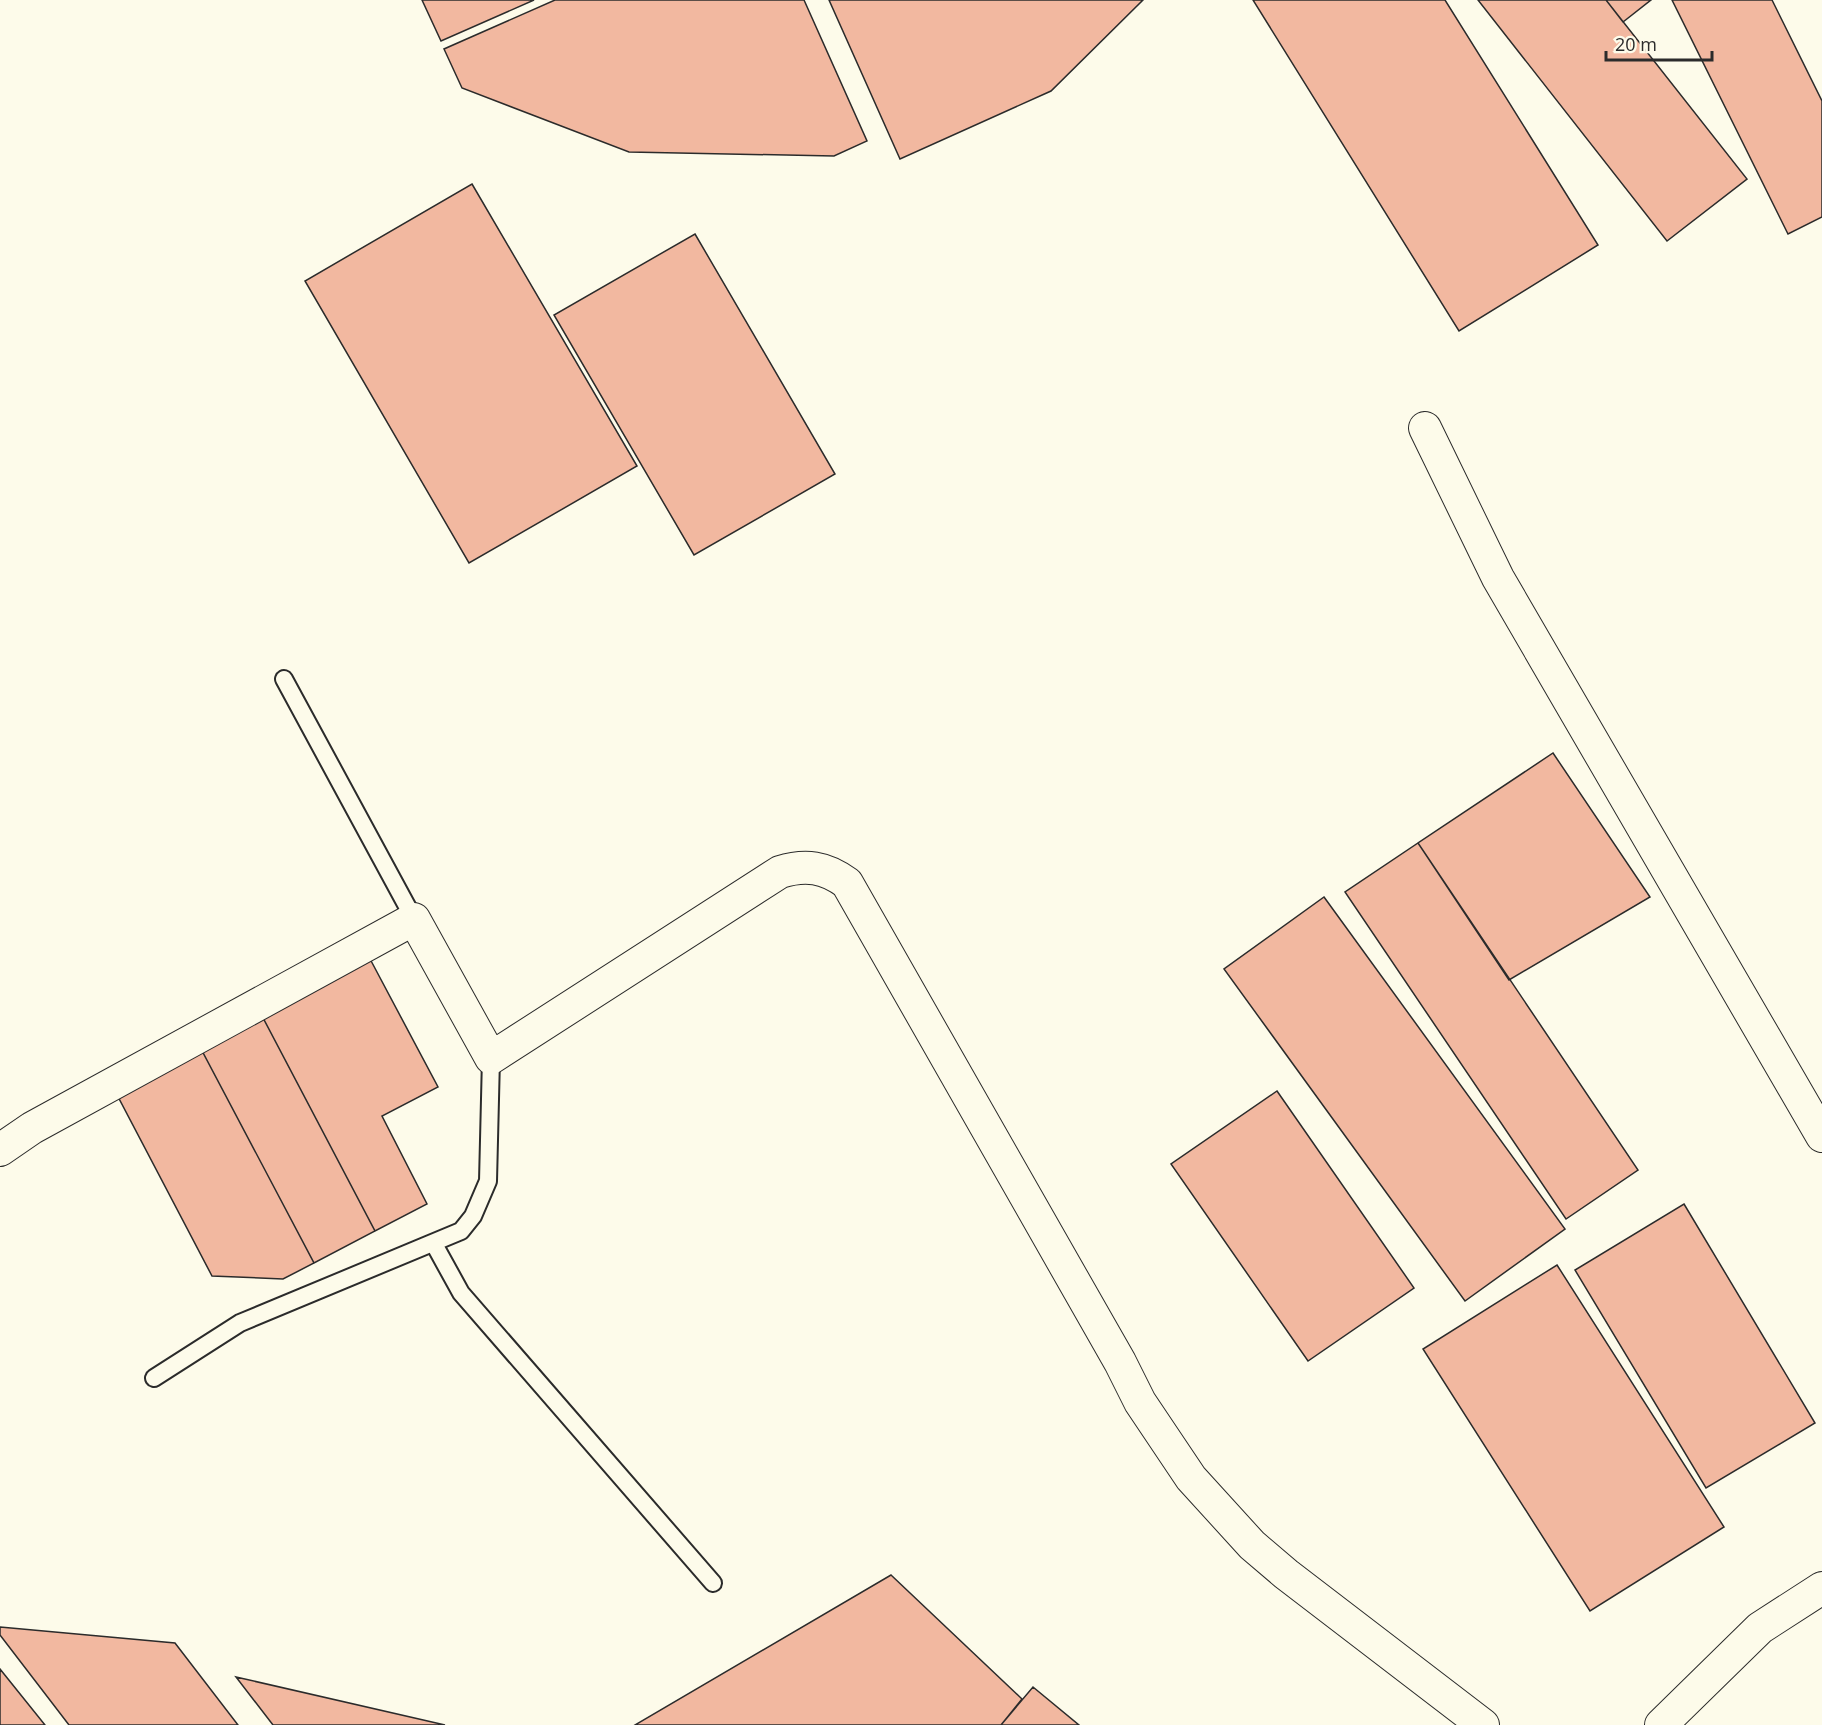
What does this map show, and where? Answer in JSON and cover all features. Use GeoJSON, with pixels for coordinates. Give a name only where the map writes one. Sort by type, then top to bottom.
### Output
{"type":"FeatureCollection","features":[{"type":"Feature","properties":{"kind":"street"},"geometry":{"type":"LineString","coordinates":[[1425,428],[1498,578],[1822,1136]]}},
{"type":"Feature","properties":{"kind":"street"},"geometry":{"type":"LineString","coordinates":[[0,1150],[32,1128],[414,918],[491,1058],[780,872],[809,867],[836,875],[847,883],[1114,1351],[1140,1402],[1191,1478],[1220,1512],[1286,1574],[1483,1725]]}},
{"type":"Feature","properties":{"kind":"street"},"geometry":{"type":"LineString","coordinates":[[1661,1725],[1760,1628],[1822,1588]]}},
{"type":"Feature","properties":{"kind":"lane"},"geometry":{"type":"LineString","coordinates":[[284,679],[414,918]]}},
{"type":"Feature","properties":{"kind":"lane"},"geometry":{"type":"LineString","coordinates":[[154,1378],[240,1323],[461,1231],[478,1208],[488,1181],[491,1058]]}},
{"type":"Feature","properties":{"kind":"lane"},"geometry":{"type":"LineString","coordinates":[[434,1244],[461,1293],[713,1583]]}},
{"type":"Feature","properties":{"kind":"building"},"geometry":{"type":"Polygon","coordinates":[[[422,0],[534,0],[441,41],[422,0]]]}},
{"type":"Feature","properties":{"kind":"building"},"geometry":{"type":"Polygon","coordinates":[[[555,0],[804,0],[867,141],[834,156],[629,152],[462,88],[444,49],[555,0]]]}},
{"type":"Feature","properties":{"kind":"building"},"geometry":{"type":"Polygon","coordinates":[[[829,0],[1143,0],[1051,91],[900,159],[829,0]]]}},
{"type":"Feature","properties":{"kind":"building"},"geometry":{"type":"Polygon","coordinates":[[[1253,0],[1445,0],[1598,245],[1459,331],[1253,0]]]}},
{"type":"Feature","properties":{"kind":"building"},"geometry":{"type":"Polygon","coordinates":[[[1478,0],[1606,0],[1747,179],[1667,241],[1478,0]]]}},
{"type":"Feature","properties":{"kind":"building"},"geometry":{"type":"Polygon","coordinates":[[[1606,0],[1651,0],[1623,22],[1606,0]]]}},
{"type":"Feature","properties":{"kind":"building"},"geometry":{"type":"Polygon","coordinates":[[[1672,0],[1772,0],[1822,101],[1822,217],[1788,234],[1672,0]]]}},
{"type":"Feature","properties":{"kind":"building"},"geometry":{"type":"Polygon","coordinates":[[[472,184],[637,466],[469,563],[305,281],[472,184]]]}},
{"type":"Feature","properties":{"kind":"building"},"geometry":{"type":"Polygon","coordinates":[[[695,234],[835,474],[694,555],[554,315],[695,234]]]}},
{"type":"Feature","properties":{"kind":"building"},"geometry":{"type":"Polygon","coordinates":[[[1553,753],[1650,897],[1509,980],[1418,843],[1553,753]]]}},
{"type":"Feature","properties":{"kind":"building"},"geometry":{"type":"Polygon","coordinates":[[[1418,843],[1638,1170],[1566,1219],[1345,892],[1418,843]]]}},
{"type":"Feature","properties":{"kind":"building"},"geometry":{"type":"Polygon","coordinates":[[[1324,897],[1565,1229],[1465,1301],[1224,969],[1324,897]]]}},
{"type":"Feature","properties":{"kind":"building"},"geometry":{"type":"Polygon","coordinates":[[[369,957],[438,1087],[382,1116],[427,1204],[375,1231],[261,1014],[369,957]]]}},
{"type":"Feature","properties":{"kind":"building"},"geometry":{"type":"Polygon","coordinates":[[[261,1014],[375,1231],[314,1263],[199,1045],[261,1014]]]}},
{"type":"Feature","properties":{"kind":"building"},"geometry":{"type":"Polygon","coordinates":[[[199,1045],[314,1263],[283,1279],[212,1276],[114,1089],[199,1045]]]}},
{"type":"Feature","properties":{"kind":"building"},"geometry":{"type":"Polygon","coordinates":[[[1277,1091],[1414,1288],[1308,1361],[1171,1164],[1277,1091]]]}},
{"type":"Feature","properties":{"kind":"building"},"geometry":{"type":"Polygon","coordinates":[[[1684,1204],[1815,1423],[1706,1488],[1575,1270],[1684,1204]]]}},
{"type":"Feature","properties":{"kind":"building"},"geometry":{"type":"Polygon","coordinates":[[[1557,1265],[1724,1527],[1590,1611],[1423,1349],[1557,1265]]]}},
{"type":"Feature","properties":{"kind":"building"},"geometry":{"type":"Polygon","coordinates":[[[891,1575],[1022,1699],[1001,1725],[635,1725],[891,1575]]]}},
{"type":"Feature","properties":{"kind":"building"},"geometry":{"type":"Polygon","coordinates":[[[0,1627],[175,1643],[238,1725],[69,1725],[0,1635],[0,1627]]]}},
{"type":"Feature","properties":{"kind":"building"},"geometry":{"type":"Polygon","coordinates":[[[0,1669],[45,1725],[0,1725],[0,1669]]]}},
{"type":"Feature","properties":{"kind":"building"},"geometry":{"type":"Polygon","coordinates":[[[236,1677],[445,1725],[273,1725],[236,1677]]]}},
{"type":"Feature","properties":{"kind":"building"},"geometry":{"type":"Polygon","coordinates":[[[1033,1687],[1079,1725],[1001,1725],[1033,1687]]]}}]}
